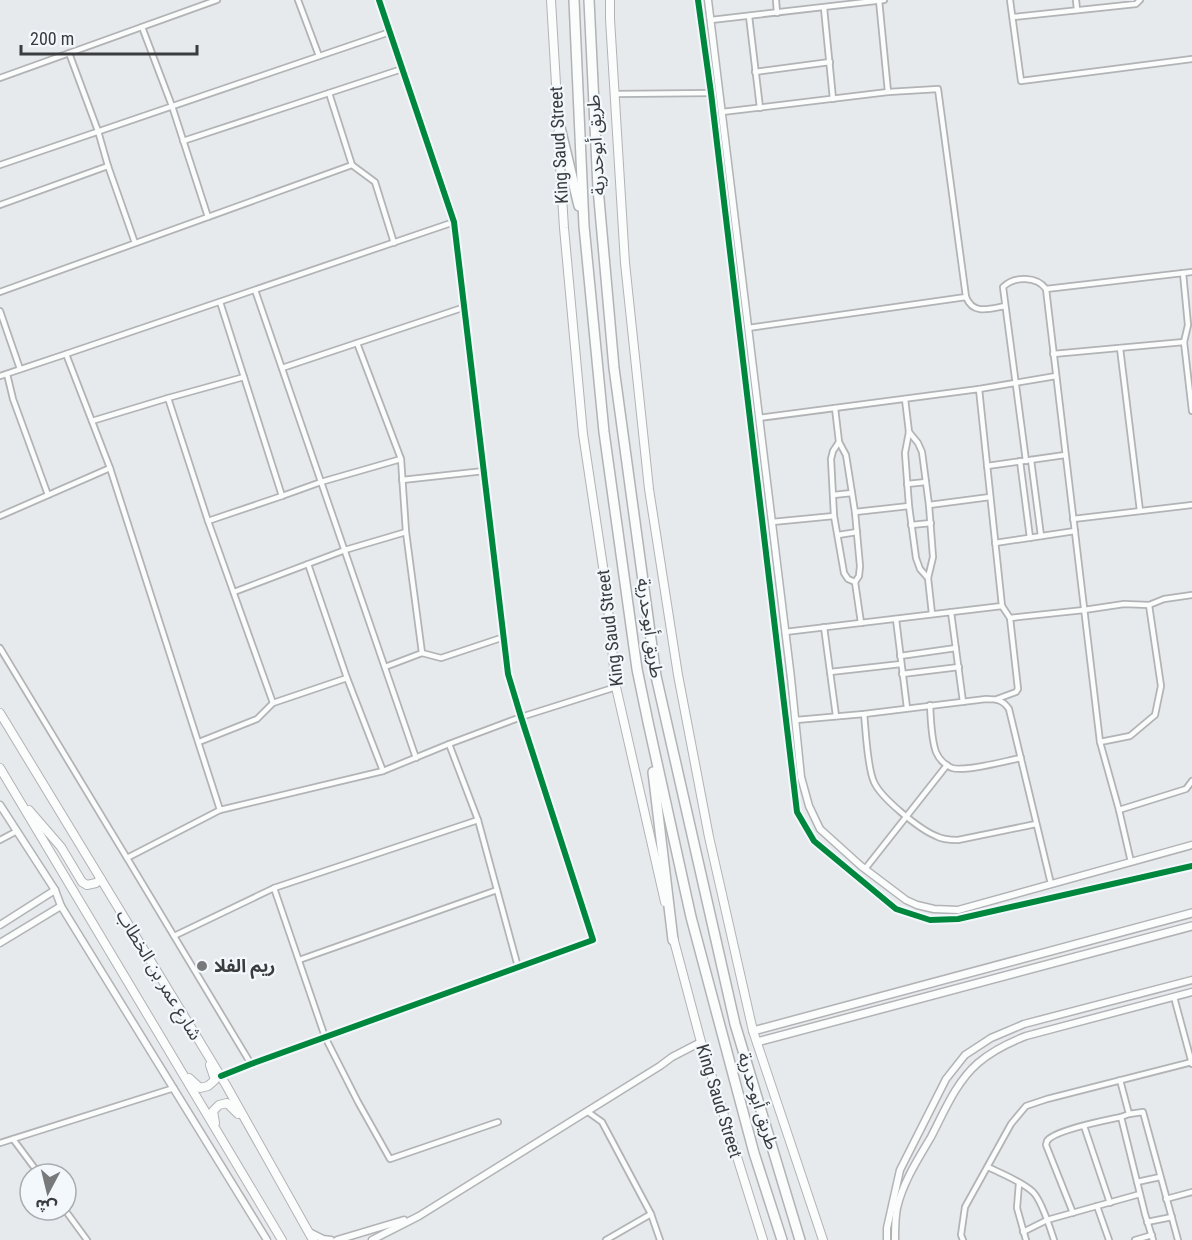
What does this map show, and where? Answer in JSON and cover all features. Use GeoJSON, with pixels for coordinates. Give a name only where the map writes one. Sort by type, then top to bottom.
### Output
{"type":"FeatureCollection","features":[{"type":"Feature","properties":{"kind":"highway","name":"طريق أبوحدرية"},"geometry":{"type":"LineString","coordinates":[[574,0],[584,226],[606,443],[636,657],[689,906],[717,1019],[754,1153],[782,1240]]}},
{"type":"Feature","properties":{"kind":"highway","name":"طريق أبوحدرية"},"geometry":{"type":"LineString","coordinates":[[589,0],[598,188],[614,368],[656,676],[735,1024],[800,1240]]}},
{"type":"Feature","properties":{"kind":"highway"},"geometry":{"type":"LineString","coordinates":[[557,115],[584,226]]}},
{"type":"Feature","properties":{"kind":"highway"},"geometry":{"type":"LineString","coordinates":[[648,722],[673,940]]}},
{"type":"Feature","properties":{"kind":"main road","name":"King Saud Street"},"geometry":{"type":"LineString","coordinates":[[551,0],[564,228],[583,434],[605,580],[616,687],[673,940],[701,1042],[763,1240]]}},
{"type":"Feature","properties":{"kind":"main road"},"geometry":{"type":"LineString","coordinates":[[610,0],[625,263],[649,489],[678,675],[709,837],[753,1031],[823,1240]]}},
{"type":"Feature","properties":{"kind":"main road","name":"شارع عمر بن الخطاب"},"geometry":{"type":"LineString","coordinates":[[0,713],[221,1076],[311,1236]]}},
{"type":"Feature","properties":{"kind":"main road","name":"شارع عمر بن الخطاب"},"geometry":{"type":"LineString","coordinates":[[0,768],[280,1238]]}},
{"type":"Feature","properties":{"kind":"main road"},"geometry":{"type":"LineString","coordinates":[[16,796],[61,847],[82,882],[87,885],[101,879]]}},
{"type":"Feature","properties":{"kind":"main road"},"geometry":{"type":"LineString","coordinates":[[753,1031],[1192,913]]}},
{"type":"Feature","properties":{"kind":"main road"},"geometry":{"type":"LineString","coordinates":[[757,1042],[1192,926]]}},
{"type":"Feature","properties":{"kind":"main road"},"geometry":{"type":"LineString","coordinates":[[169,1050],[193,1083],[200,1088],[208,1086],[214,1080],[212,1071],[192,1030]]}},
{"type":"Feature","properties":{"kind":"main road"},"geometry":{"type":"LineString","coordinates":[[236,1162],[213,1120],[213,1111],[219,1105],[227,1103],[236,1111],[259,1143]]}},
{"type":"Feature","properties":{"kind":"street"},"geometry":{"type":"LineString","coordinates":[[0,78],[217,0]]}},
{"type":"Feature","properties":{"kind":"street"},"geometry":{"type":"LineString","coordinates":[[298,0],[319,56]]}},
{"type":"Feature","properties":{"kind":"street"},"geometry":{"type":"LineString","coordinates":[[221,1076],[593,940],[508,674],[454,222],[379,0]]}},
{"type":"Feature","properties":{"kind":"street"},"geometry":{"type":"LineString","coordinates":[[698,0],[797,812],[814,840],[896,909],[930,920],[958,919],[1192,866]]}},
{"type":"Feature","properties":{"kind":"street"},"geometry":{"type":"LineString","coordinates":[[708,0],[796,720],[801,777],[809,806],[820,829],[864,869],[906,900],[934,909],[958,910],[1192,845]]}},
{"type":"Feature","properties":{"kind":"street"},"geometry":{"type":"LineString","coordinates":[[776,0],[777,13]]}},
{"type":"Feature","properties":{"kind":"street"},"geometry":{"type":"LineString","coordinates":[[879,0],[888,92]]}},
{"type":"Feature","properties":{"kind":"street"},"geometry":{"type":"LineString","coordinates":[[711,21],[884,0]]}},
{"type":"Feature","properties":{"kind":"street"},"geometry":{"type":"LineString","coordinates":[[1011,0],[1021,81],[1192,59]]}},
{"type":"Feature","properties":{"kind":"street"},"geometry":{"type":"LineString","coordinates":[[1076,0],[1077,10]]}},
{"type":"Feature","properties":{"kind":"street"},"geometry":{"type":"LineString","coordinates":[[1013,17],[1136,4],[1140,0]]}},
{"type":"Feature","properties":{"kind":"street"},"geometry":{"type":"LineString","coordinates":[[824,8],[834,99]]}},
{"type":"Feature","properties":{"kind":"street"},"geometry":{"type":"LineString","coordinates":[[749,16],[760,108]]}},
{"type":"Feature","properties":{"kind":"street"},"geometry":{"type":"LineString","coordinates":[[142,27],[172,106],[207,217]]}},
{"type":"Feature","properties":{"kind":"street"},"geometry":{"type":"LineString","coordinates":[[0,165],[390,32]]}},
{"type":"Feature","properties":{"kind":"street"},"geometry":{"type":"LineString","coordinates":[[69,53],[135,243]]}},
{"type":"Feature","properties":{"kind":"street"},"geometry":{"type":"LineString","coordinates":[[755,72],[830,62]]}},
{"type":"Feature","properties":{"kind":"street"},"geometry":{"type":"LineString","coordinates":[[183,141],[402,69]]}},
{"type":"Feature","properties":{"kind":"street"},"geometry":{"type":"LineString","coordinates":[[722,112],[888,92],[938,89],[966,297],[969,305],[974,309],[1005,306]]}},
{"type":"Feature","properties":{"kind":"street"},"geometry":{"type":"LineString","coordinates":[[329,93],[352,165],[375,182],[394,243]]}},
{"type":"Feature","properties":{"kind":"street"},"geometry":{"type":"LineString","coordinates":[[614,94],[711,93]]}},
{"type":"Feature","properties":{"kind":"street"},"geometry":{"type":"LineString","coordinates":[[0,292],[352,165]]}},
{"type":"Feature","properties":{"kind":"street"},"geometry":{"type":"LineString","coordinates":[[0,205],[108,166]]}},
{"type":"Feature","properties":{"kind":"street"},"geometry":{"type":"LineString","coordinates":[[0,376],[454,222]]}},
{"type":"Feature","properties":{"kind":"street"},"geometry":{"type":"LineString","coordinates":[[1046,289],[1192,272]]}},
{"type":"Feature","properties":{"kind":"street"},"geometry":{"type":"LineString","coordinates":[[1183,273],[1188,325],[1184,342],[1192,411]]}},
{"type":"Feature","properties":{"kind":"street"},"geometry":{"type":"LineString","coordinates":[[1030,538],[1025,461],[1003,287],[1014,280],[1030,279],[1042,283],[1046,289],[1100,742],[1131,862]]}},
{"type":"Feature","properties":{"kind":"street"},"geometry":{"type":"LineString","coordinates":[[255,290],[416,758]]}},
{"type":"Feature","properties":{"kind":"street"},"geometry":{"type":"LineString","coordinates":[[748,328],[966,297]]}},
{"type":"Feature","properties":{"kind":"street"},"geometry":{"type":"LineString","coordinates":[[220,302],[282,496]]}},
{"type":"Feature","properties":{"kind":"street"},"geometry":{"type":"LineString","coordinates":[[282,368],[465,307]]}},
{"type":"Feature","properties":{"kind":"street"},"geometry":{"type":"LineString","coordinates":[[0,311],[20,369]]}},
{"type":"Feature","properties":{"kind":"street"},"geometry":{"type":"LineString","coordinates":[[1053,354],[1184,342]]}},
{"type":"Feature","properties":{"kind":"street"},"geometry":{"type":"LineString","coordinates":[[357,343],[401,459],[406,532],[422,653]]}},
{"type":"Feature","properties":{"kind":"street"},"geometry":{"type":"LineString","coordinates":[[1120,348],[1140,511]]}},
{"type":"Feature","properties":{"kind":"street"},"geometry":{"type":"LineString","coordinates":[[66,354],[110,468],[220,810]]}},
{"type":"Feature","properties":{"kind":"street"},"geometry":{"type":"LineString","coordinates":[[7,374],[48,495]]}},
{"type":"Feature","properties":{"kind":"street"},"geometry":{"type":"LineString","coordinates":[[759,418],[979,389],[1056,376]]}},
{"type":"Feature","properties":{"kind":"street"},"geometry":{"type":"LineString","coordinates":[[92,421],[244,377]]}},
{"type":"Feature","properties":{"kind":"street"},"geometry":{"type":"LineString","coordinates":[[796,720],[997,699],[1016,692],[1018,689],[1010,618],[1002,606],[979,389]]}},
{"type":"Feature","properties":{"kind":"street"},"geometry":{"type":"LineString","coordinates":[[168,398],[208,521],[273,704]]}},
{"type":"Feature","properties":{"kind":"street"},"geometry":{"type":"LineString","coordinates":[[905,399],[909,432],[905,453],[911,525],[916,558],[920,569],[928,578]]}},
{"type":"Feature","properties":{"kind":"street"},"geometry":{"type":"LineString","coordinates":[[835,408],[839,442],[846,455],[855,512],[860,571],[855,582],[861,623]]}},
{"type":"Feature","properties":{"kind":"street"},"geometry":{"type":"LineString","coordinates":[[909,432],[922,452],[929,505],[933,557],[928,578],[932,614]]}},
{"type":"Feature","properties":{"kind":"street"},"geometry":{"type":"LineString","coordinates":[[839,442],[831,459],[834,516],[844,573],[848,579],[855,582]]}},
{"type":"Feature","properties":{"kind":"street"},"geometry":{"type":"LineString","coordinates":[[987,466],[1065,455]]}},
{"type":"Feature","properties":{"kind":"street"},"geometry":{"type":"LineString","coordinates":[[208,521],[321,482],[401,459]]}},
{"type":"Feature","properties":{"kind":"street"},"geometry":{"type":"LineString","coordinates":[[1025,461],[1041,536]]}},
{"type":"Feature","properties":{"kind":"street"},"geometry":{"type":"LineString","coordinates":[[0,516],[110,468]]}},
{"type":"Feature","properties":{"kind":"street"},"geometry":{"type":"LineString","coordinates":[[402,480],[484,471]]}},
{"type":"Feature","properties":{"kind":"street"},"geometry":{"type":"LineString","coordinates":[[908,484],[926,483]]}},
{"type":"Feature","properties":{"kind":"street"},"geometry":{"type":"LineString","coordinates":[[832,495],[852,492]]}},
{"type":"Feature","properties":{"kind":"street"},"geometry":{"type":"LineString","coordinates":[[929,505],[990,497]]}},
{"type":"Feature","properties":{"kind":"street"},"geometry":{"type":"LineString","coordinates":[[1073,519],[1192,505]]}},
{"type":"Feature","properties":{"kind":"street"},"geometry":{"type":"LineString","coordinates":[[855,512],[909,506]]}},
{"type":"Feature","properties":{"kind":"street"},"geometry":{"type":"LineString","coordinates":[[772,522],[834,516]]}},
{"type":"Feature","properties":{"kind":"street"},"geometry":{"type":"LineString","coordinates":[[911,525],[931,523]]}},
{"type":"Feature","properties":{"kind":"street"},"geometry":{"type":"LineString","coordinates":[[995,543],[1075,531]]}},
{"type":"Feature","properties":{"kind":"street"},"geometry":{"type":"LineString","coordinates":[[234,592],[345,550],[406,532]]}},
{"type":"Feature","properties":{"kind":"street"},"geometry":{"type":"LineString","coordinates":[[838,535],[857,532]]}},
{"type":"Feature","properties":{"kind":"street"},"geometry":{"type":"LineString","coordinates":[[308,564],[347,678],[383,771]]}},
{"type":"Feature","properties":{"kind":"street"},"geometry":{"type":"LineString","coordinates":[[1010,618],[1124,604],[1149,605],[1164,598],[1192,595]]}},
{"type":"Feature","properties":{"kind":"street"},"geometry":{"type":"LineString","coordinates":[[1100,742],[1130,736],[1155,715],[1161,686],[1149,605]]}},
{"type":"Feature","properties":{"kind":"street"},"geometry":{"type":"LineString","coordinates":[[785,632],[1002,606]]}},
{"type":"Feature","properties":{"kind":"street"},"geometry":{"type":"LineString","coordinates":[[951,612],[963,702]]}},
{"type":"Feature","properties":{"kind":"street"},"geometry":{"type":"LineString","coordinates":[[896,619],[907,708]]}},
{"type":"Feature","properties":{"kind":"street"},"geometry":{"type":"LineString","coordinates":[[824,627],[836,716]]}},
{"type":"Feature","properties":{"kind":"street"},"geometry":{"type":"LineString","coordinates":[[385,667],[422,653],[441,658],[504,637]]}},
{"type":"Feature","properties":{"kind":"street"},"geometry":{"type":"LineString","coordinates":[[0,648],[251,1064]]}},
{"type":"Feature","properties":{"kind":"street"},"geometry":{"type":"LineString","coordinates":[[900,656],[956,648]]}},
{"type":"Feature","properties":{"kind":"street"},"geometry":{"type":"LineString","coordinates":[[830,672],[901,664]]}},
{"type":"Feature","properties":{"kind":"street"},"geometry":{"type":"LineString","coordinates":[[903,674],[958,667]]}},
{"type":"Feature","properties":{"kind":"street"},"geometry":{"type":"LineString","coordinates":[[199,742],[257,719],[273,704],[347,678]]}},
{"type":"Feature","properties":{"kind":"street"},"geometry":{"type":"LineString","coordinates":[[127,858],[220,810],[383,771],[521,717],[616,687]]}},
{"type":"Feature","properties":{"kind":"street"},"geometry":{"type":"LineString","coordinates":[[997,699],[1010,709],[1051,884]]}},
{"type":"Feature","properties":{"kind":"street"},"geometry":{"type":"LineString","coordinates":[[930,705],[936,752],[942,762],[952,768],[964,769],[1021,758]]}},
{"type":"Feature","properties":{"kind":"street"},"geometry":{"type":"LineString","coordinates":[[864,714],[873,781],[879,791],[907,817],[936,837],[958,840],[1036,824]]}},
{"type":"Feature","properties":{"kind":"street"},"geometry":{"type":"LineString","coordinates":[[449,744],[478,820],[518,967]]}},
{"type":"Feature","properties":{"kind":"street"},"geometry":{"type":"LineString","coordinates":[[864,869],[947,765]]}},
{"type":"Feature","properties":{"kind":"street"},"geometry":{"type":"LineString","coordinates":[[1119,810],[1186,789],[1192,781]]}},
{"type":"Feature","properties":{"kind":"street"},"geometry":{"type":"LineString","coordinates":[[0,805],[55,890],[61,906],[267,1240]]}},
{"type":"Feature","properties":{"kind":"street"},"geometry":{"type":"LineString","coordinates":[[174,936],[274,888],[478,820]]}},
{"type":"Feature","properties":{"kind":"street"},"geometry":{"type":"LineString","coordinates":[[0,840],[17,831]]}},
{"type":"Feature","properties":{"kind":"street"},"geometry":{"type":"LineString","coordinates":[[274,888],[326,1037],[358,1102],[390,1159],[498,1122]]}},
{"type":"Feature","properties":{"kind":"street"},"geometry":{"type":"LineString","coordinates":[[0,925],[55,890]]}},
{"type":"Feature","properties":{"kind":"street"},"geometry":{"type":"LineString","coordinates":[[299,960],[497,891]]}},
{"type":"Feature","properties":{"kind":"street"},"geometry":{"type":"LineString","coordinates":[[0,943],[61,906]]}},
{"type":"Feature","properties":{"kind":"street"},"geometry":{"type":"LineString","coordinates":[[887,1240],[887,1228],[900,1170],[946,1079],[965,1055],[991,1038],[1024,1024],[1192,980]]}},
{"type":"Feature","properties":{"kind":"street"},"geometry":{"type":"LineString","coordinates":[[895,1240],[897,1209],[913,1169],[952,1096],[976,1064],[1003,1045],[1026,1036],[1192,992]]}},
{"type":"Feature","properties":{"kind":"street"},"geometry":{"type":"LineString","coordinates":[[963,1240],[961,1235],[965,1207],[1011,1124],[1026,1107],[1047,1099],[1192,1063],[1174,997]]}},
{"type":"Feature","properties":{"kind":"street"},"geometry":{"type":"LineString","coordinates":[[372,1240],[419,1216],[588,1112],[672,1057],[701,1042]]}},
{"type":"Feature","properties":{"kind":"street"},"geometry":{"type":"LineString","coordinates":[[1120,1080],[1129,1114]]}},
{"type":"Feature","properties":{"kind":"street"},"geometry":{"type":"LineString","coordinates":[[0,1143],[174,1088]]}},
{"type":"Feature","properties":{"kind":"street"},"geometry":{"type":"LineString","coordinates":[[588,1112],[602,1122],[651,1214],[660,1240]]}},
{"type":"Feature","properties":{"kind":"street"},"geometry":{"type":"LineString","coordinates":[[1073,1213],[1046,1145],[1048,1140],[1084,1126],[1143,1112],[1178,1240]]}},
{"type":"Feature","properties":{"kind":"street"},"geometry":{"type":"LineString","coordinates":[[1121,1117],[1152,1238],[1134,1240]]}},
{"type":"Feature","properties":{"kind":"street"},"geometry":{"type":"LineString","coordinates":[[1084,1126],[1110,1203]]}},
{"type":"Feature","properties":{"kind":"street"},"geometry":{"type":"LineString","coordinates":[[13,1139],[30,1162]]}},
{"type":"Feature","properties":{"kind":"street"},"geometry":{"type":"LineString","coordinates":[[988,1167],[1034,1193],[1054,1240]]}},
{"type":"Feature","properties":{"kind":"street"},"geometry":{"type":"LineString","coordinates":[[1137,1182],[1160,1177]]}},
{"type":"Feature","properties":{"kind":"street"},"geometry":{"type":"LineString","coordinates":[[1019,1183],[1017,1208],[1026,1240]]}},
{"type":"Feature","properties":{"kind":"street"},"geometry":{"type":"LineString","coordinates":[[1166,1199],[1192,1192]]}},
{"type":"Feature","properties":{"kind":"street"},"geometry":{"type":"LineString","coordinates":[[1023,1232],[1047,1220],[1140,1194]]}},
{"type":"Feature","properties":{"kind":"street"},"geometry":{"type":"LineString","coordinates":[[1097,1206],[1109,1240]]}},
{"type":"Feature","properties":{"kind":"street"},"geometry":{"type":"LineString","coordinates":[[606,1240],[651,1214]]}},
{"type":"Feature","properties":{"kind":"street"},"geometry":{"type":"LineString","coordinates":[[337,1240],[419,1216]]}},
{"type":"Feature","properties":{"kind":"street"},"geometry":{"type":"LineString","coordinates":[[1147,1222],[1172,1217]]}},
{"type":"Feature","properties":{"kind":"street"},"geometry":{"type":"LineString","coordinates":[[74,1222],[87,1240]]}},
{"type":"Feature","properties":{"kind":"street"},"geometry":{"type":"LineString","coordinates":[[311,1236],[331,1240]]}},
{"type":"Feature","properties":{"kind":"cycle path"},"geometry":{"type":"LineString","coordinates":[[221,1076],[593,940],[508,674],[454,222],[379,0]]}},
{"type":"Feature","properties":{"kind":"cycle path"},"geometry":{"type":"LineString","coordinates":[[698,0],[797,812],[814,841],[896,909],[930,920],[958,919],[1192,866]]}},
{"type":"Feature","properties":{"kind":"place","name":"ريم الفلا"},"geometry":{"type":"Point","coordinates":[202,966]}}]}
